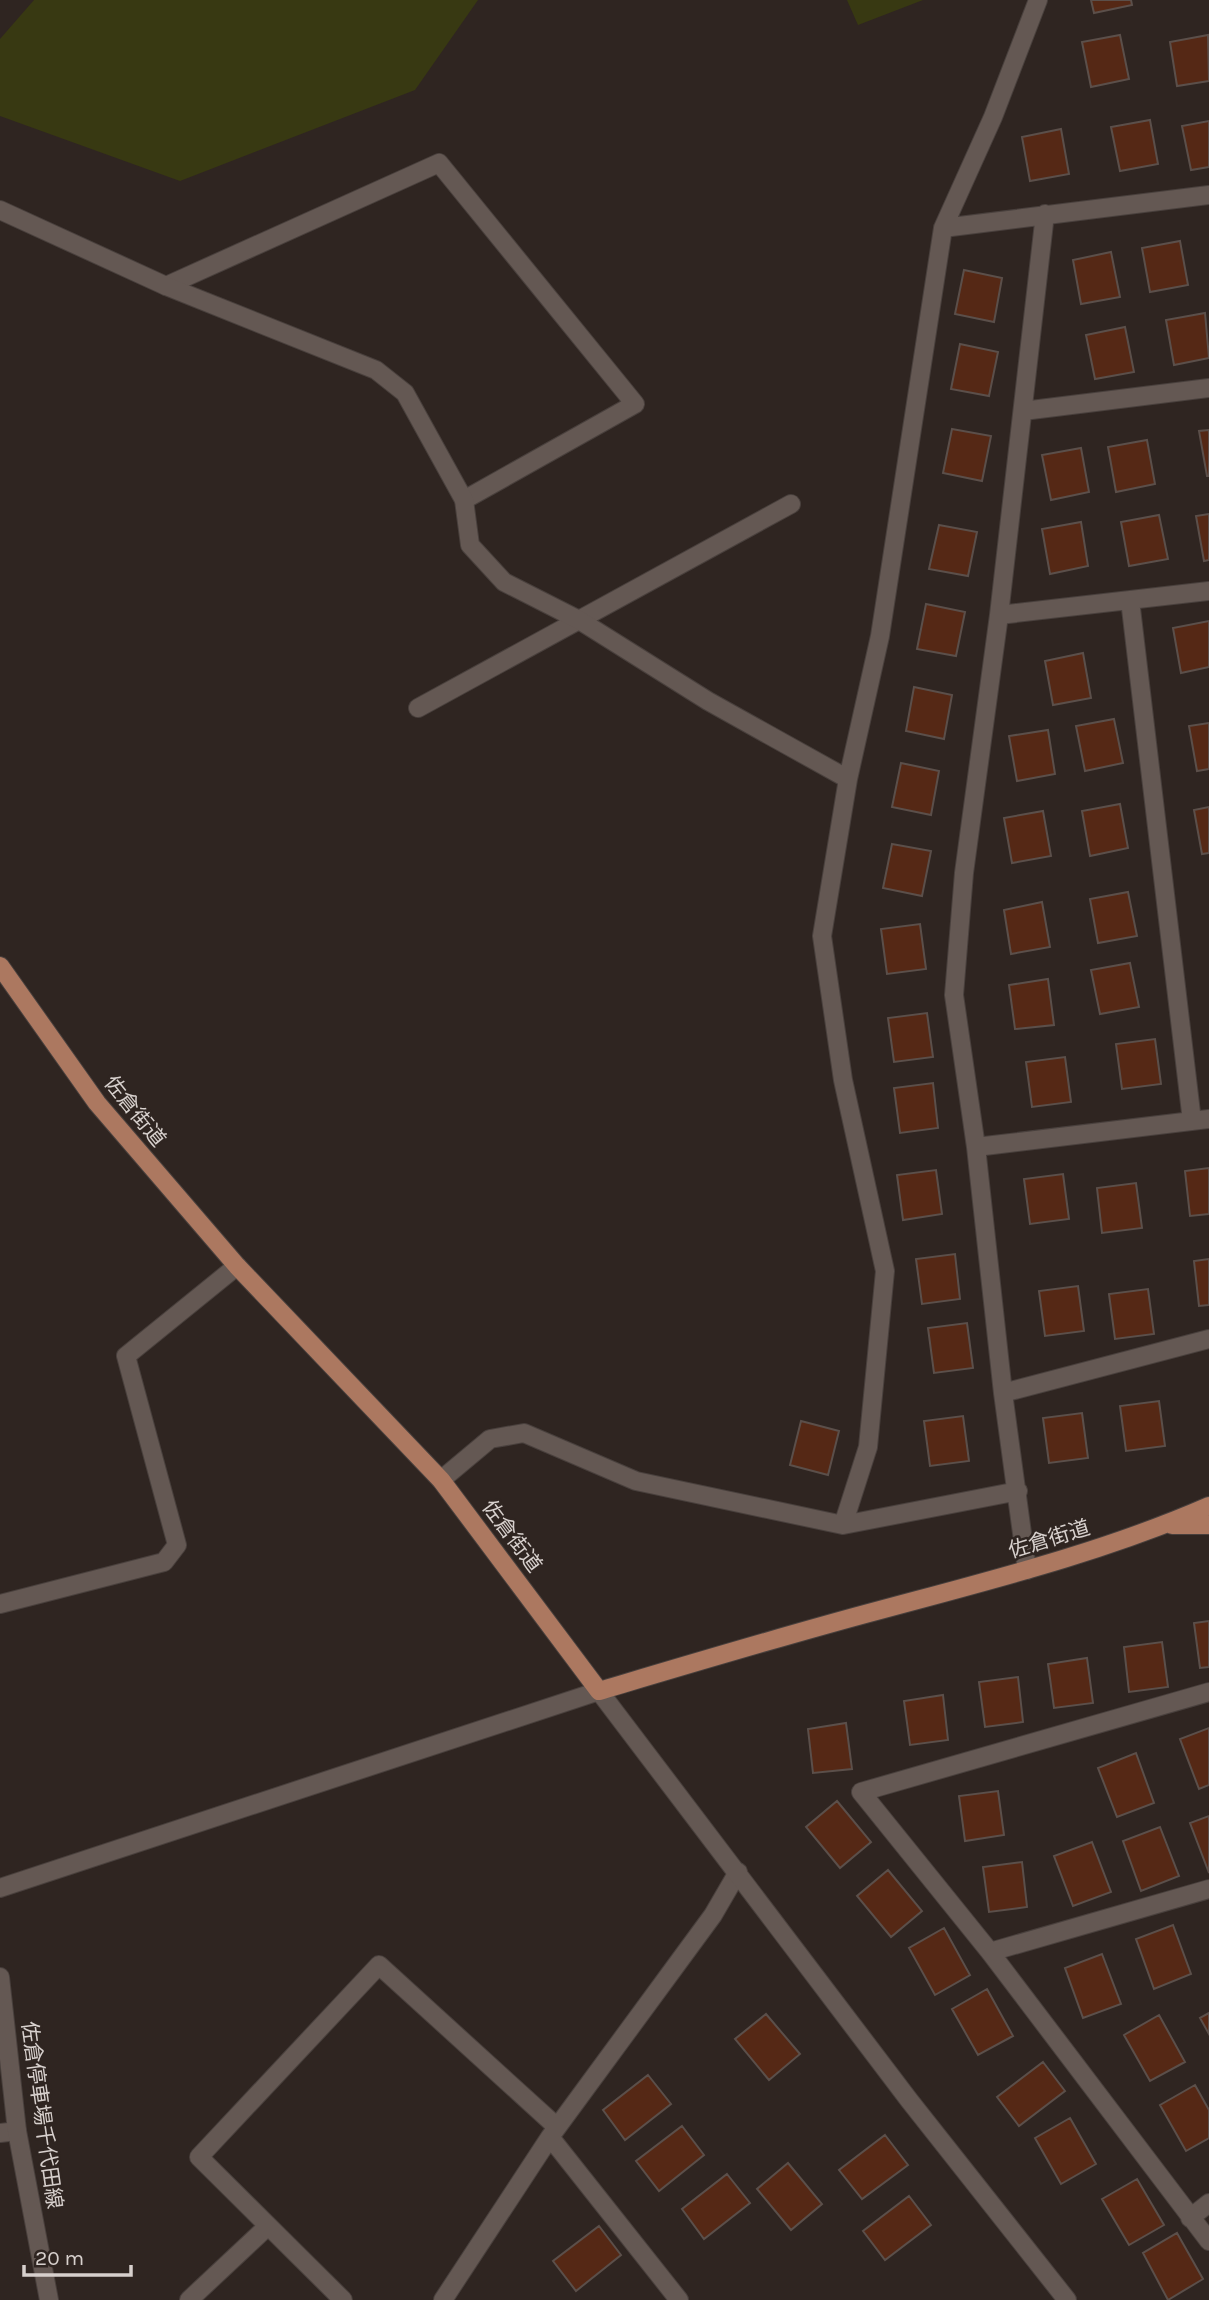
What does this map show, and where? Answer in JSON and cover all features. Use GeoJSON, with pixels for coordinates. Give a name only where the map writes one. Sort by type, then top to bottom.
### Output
{"type":"FeatureCollection","features":[{"type":"Feature","properties":{"kind":"main road","name":"佐倉街道"},"geometry":{"type":"LineString","coordinates":[[0,966],[97,1103],[237,1266],[441,1480],[599,1691],[790,1634],[1027,1570],[1165,1525],[1209,1506]]}},
{"type":"Feature","properties":{"kind":"main road","name":"佐倉街道"},"geometry":{"type":"LineString","coordinates":[[1165,1525],[1209,1525]]}},
{"type":"Feature","properties":{"kind":"street"},"geometry":{"type":"LineString","coordinates":[[843,1525],[868,1447],[885,1271],[843,1080],[822,936],[848,779],[880,636],[943,228],[993,117],[1038,0]]}},
{"type":"Feature","properties":{"kind":"street"},"geometry":{"type":"LineString","coordinates":[[166,286],[439,163],[635,404],[464,500]]}},
{"type":"Feature","properties":{"kind":"street"},"geometry":{"type":"LineString","coordinates":[[943,228],[1209,195]]}},
{"type":"Feature","properties":{"kind":"street"},"geometry":{"type":"LineString","coordinates":[[0,210],[166,286],[376,370],[405,393],[464,500],[470,545],[504,582],[579,620],[708,701],[848,779]]}},
{"type":"Feature","properties":{"kind":"street"},"geometry":{"type":"LineString","coordinates":[[1027,1570],[1003,1394],[976,1147],[954,995],[964,873],[999,615],[1045,214]]}},
{"type":"Feature","properties":{"kind":"street"},"geometry":{"type":"LineString","coordinates":[[1023,411],[1209,388]]}},
{"type":"Feature","properties":{"kind":"street"},"geometry":{"type":"LineString","coordinates":[[418,708],[791,504]]}},
{"type":"Feature","properties":{"kind":"street"},"geometry":{"type":"LineString","coordinates":[[999,615],[1209,591]]}},
{"type":"Feature","properties":{"kind":"street"},"geometry":{"type":"LineString","coordinates":[[976,1147],[1200,1120],[1130,600]]}},
{"type":"Feature","properties":{"kind":"street"},"geometry":{"type":"LineString","coordinates":[[0,1604],[164,1562],[177,1545],[125,1356],[237,1266]]}},
{"type":"Feature","properties":{"kind":"street"},"geometry":{"type":"LineString","coordinates":[[1003,1394],[1209,1339]]}},
{"type":"Feature","properties":{"kind":"street"},"geometry":{"type":"LineString","coordinates":[[441,1480],[489,1439],[524,1433],[636,1481],[843,1525],[1018,1491]]}},
{"type":"Feature","properties":{"kind":"street"},"geometry":{"type":"LineString","coordinates":[[0,1888],[599,1691],[908,2101],[1067,2300]]}},
{"type":"Feature","properties":{"kind":"street"},"geometry":{"type":"LineString","coordinates":[[1209,1692],[861,1792],[989,1952],[1209,2241]]}},
{"type":"Feature","properties":{"kind":"street"},"geometry":{"type":"LineString","coordinates":[[443,2300],[554,2132],[713,1915],[738,1872]]}},
{"type":"Feature","properties":{"kind":"street"},"geometry":{"type":"LineString","coordinates":[[989,1952],[1209,1889]]}},
{"type":"Feature","properties":{"kind":"street"},"geometry":{"type":"LineString","coordinates":[[342,2300],[199,2157],[379,1965],[554,2132],[680,2300]]}},
{"type":"Feature","properties":{"kind":"street","name":"佐倉停車場千代田線"},"geometry":{"type":"LineString","coordinates":[[0,1977],[8,2132],[49,2300]]}},
{"type":"Feature","properties":{"kind":"street"},"geometry":{"type":"LineString","coordinates":[[1190,2218],[1209,2203]]}},
{"type":"Feature","properties":{"kind":"street"},"geometry":{"type":"LineString","coordinates":[[189,2300],[268,2226]]}},
{"type":"Feature","properties":{"kind":"shaded area"},"geometry":{"type":"Polygon","coordinates":[[[34,0],[478,0],[415,90],[180,181],[0,116],[0,39],[34,0]]]}},
{"type":"Feature","properties":{"kind":"shaded area"},"geometry":{"type":"Polygon","coordinates":[[[847,0],[923,0],[858,25],[847,0]]]}},
{"type":"Feature","properties":{"kind":"building"},"geometry":{"type":"Polygon","coordinates":[[[1091,0],[1131,0],[1132,5],[1094,13],[1091,0]]]}},
{"type":"Feature","properties":{"kind":"building"},"geometry":{"type":"Polygon","coordinates":[[[1120,35],[1129,79],[1091,87],[1082,42],[1120,35]]]}},
{"type":"Feature","properties":{"kind":"building"},"geometry":{"type":"Polygon","coordinates":[[[1208,35],[1209,81],[1177,86],[1170,42],[1208,35]]]}},
{"type":"Feature","properties":{"kind":"building"},"geometry":{"type":"Polygon","coordinates":[[[1150,120],[1158,164],[1120,171],[1111,127],[1150,120]]]}},
{"type":"Feature","properties":{"kind":"building"},"geometry":{"type":"Polygon","coordinates":[[[1209,121],[1209,167],[1191,170],[1182,126],[1209,121]]]}},
{"type":"Feature","properties":{"kind":"building"},"geometry":{"type":"Polygon","coordinates":[[[1061,129],[1069,174],[1030,181],[1022,137],[1061,129]]]}},
{"type":"Feature","properties":{"kind":"building"},"geometry":{"type":"Polygon","coordinates":[[[1180,241],[1188,285],[1150,292],[1142,248],[1180,241]]]}},
{"type":"Feature","properties":{"kind":"building"},"geometry":{"type":"Polygon","coordinates":[[[1111,252],[1120,297],[1081,304],[1073,260],[1111,252]]]}},
{"type":"Feature","properties":{"kind":"building"},"geometry":{"type":"Polygon","coordinates":[[[964,270],[1002,278],[994,322],[955,314],[964,270]]]}},
{"type":"Feature","properties":{"kind":"building"},"geometry":{"type":"Polygon","coordinates":[[[1205,313],[1209,358],[1174,365],[1166,320],[1205,313]]]}},
{"type":"Feature","properties":{"kind":"building"},"geometry":{"type":"Polygon","coordinates":[[[1125,327],[1134,372],[1095,379],[1086,335],[1125,327]]]}},
{"type":"Feature","properties":{"kind":"building"},"geometry":{"type":"Polygon","coordinates":[[[960,344],[998,352],[989,396],[951,389],[960,344]]]}},
{"type":"Feature","properties":{"kind":"building"},"geometry":{"type":"Polygon","coordinates":[[[952,429],[991,436],[982,481],[943,473],[952,429]]]}},
{"type":"Feature","properties":{"kind":"building"},"geometry":{"type":"Polygon","coordinates":[[[1209,430],[1209,476],[1207,476],[1199,431],[1209,430]]]}},
{"type":"Feature","properties":{"kind":"building"},"geometry":{"type":"Polygon","coordinates":[[[1147,440],[1155,484],[1116,492],[1108,447],[1147,440]]]}},
{"type":"Feature","properties":{"kind":"building"},"geometry":{"type":"Polygon","coordinates":[[[1081,448],[1089,492],[1051,500],[1042,455],[1081,448]]]}},
{"type":"Feature","properties":{"kind":"building"},"geometry":{"type":"Polygon","coordinates":[[[1209,514],[1209,560],[1204,561],[1196,516],[1209,514]]]}},
{"type":"Feature","properties":{"kind":"building"},"geometry":{"type":"Polygon","coordinates":[[[1159,515],[1168,559],[1129,566],[1121,522],[1159,515]]]}},
{"type":"Feature","properties":{"kind":"building"},"geometry":{"type":"Polygon","coordinates":[[[1081,522],[1088,566],[1050,574],[1042,529],[1081,522]]]}},
{"type":"Feature","properties":{"kind":"building"},"geometry":{"type":"Polygon","coordinates":[[[939,525],[977,532],[968,576],[929,569],[939,525]]]}},
{"type":"Feature","properties":{"kind":"building"},"geometry":{"type":"Polygon","coordinates":[[[926,604],[965,612],[956,656],[917,649],[926,604]]]}},
{"type":"Feature","properties":{"kind":"building"},"geometry":{"type":"Polygon","coordinates":[[[1209,621],[1209,667],[1181,673],[1173,628],[1209,621]]]}},
{"type":"Feature","properties":{"kind":"building"},"geometry":{"type":"Polygon","coordinates":[[[1083,653],[1091,698],[1053,705],[1045,661],[1083,653]]]}},
{"type":"Feature","properties":{"kind":"building"},"geometry":{"type":"Polygon","coordinates":[[[914,687],[952,695],[944,739],[906,731],[914,687]]]}},
{"type":"Feature","properties":{"kind":"building"},"geometry":{"type":"Polygon","coordinates":[[[1114,719],[1123,763],[1085,771],[1076,726],[1114,719]]]}},
{"type":"Feature","properties":{"kind":"building"},"geometry":{"type":"Polygon","coordinates":[[[1209,723],[1209,769],[1197,771],[1189,726],[1209,723]]]}},
{"type":"Feature","properties":{"kind":"building"},"geometry":{"type":"Polygon","coordinates":[[[1048,730],[1055,774],[1017,781],[1009,736],[1048,730]]]}},
{"type":"Feature","properties":{"kind":"building"},"geometry":{"type":"Polygon","coordinates":[[[901,763],[939,771],[931,815],[892,807],[901,763]]]}},
{"type":"Feature","properties":{"kind":"building"},"geometry":{"type":"Polygon","coordinates":[[[1120,804],[1128,848],[1090,856],[1082,811],[1120,804]]]}},
{"type":"Feature","properties":{"kind":"building"},"geometry":{"type":"Polygon","coordinates":[[[1209,807],[1209,853],[1202,854],[1194,810],[1209,807]]]}},
{"type":"Feature","properties":{"kind":"building"},"geometry":{"type":"Polygon","coordinates":[[[1043,811],[1051,856],[1012,863],[1004,818],[1043,811]]]}},
{"type":"Feature","properties":{"kind":"building"},"geometry":{"type":"Polygon","coordinates":[[[892,844],[931,851],[922,896],[883,888],[892,844]]]}},
{"type":"Feature","properties":{"kind":"building"},"geometry":{"type":"Polygon","coordinates":[[[1128,892],[1137,936],[1098,943],[1090,899],[1128,892]]]}},
{"type":"Feature","properties":{"kind":"building"},"geometry":{"type":"Polygon","coordinates":[[[1042,902],[1050,947],[1011,954],[1004,910],[1042,902]]]}},
{"type":"Feature","properties":{"kind":"building"},"geometry":{"type":"Polygon","coordinates":[[[920,924],[926,969],[887,974],[881,929],[920,924]]]}},
{"type":"Feature","properties":{"kind":"building"},"geometry":{"type":"Polygon","coordinates":[[[1130,963],[1139,1007],[1100,1014],[1091,970],[1130,963]]]}},
{"type":"Feature","properties":{"kind":"building"},"geometry":{"type":"Polygon","coordinates":[[[1048,979],[1054,1025],[1015,1029],[1009,985],[1048,979]]]}},
{"type":"Feature","properties":{"kind":"building"},"geometry":{"type":"Polygon","coordinates":[[[927,1013],[933,1057],[894,1062],[888,1018],[927,1013]]]}},
{"type":"Feature","properties":{"kind":"building"},"geometry":{"type":"Polygon","coordinates":[[[1155,1039],[1161,1084],[1122,1089],[1116,1044],[1155,1039]]]}},
{"type":"Feature","properties":{"kind":"building"},"geometry":{"type":"Polygon","coordinates":[[[1065,1057],[1071,1102],[1032,1107],[1026,1062],[1065,1057]]]}},
{"type":"Feature","properties":{"kind":"building"},"geometry":{"type":"Polygon","coordinates":[[[933,1083],[938,1128],[900,1133],[894,1088],[933,1083]]]}},
{"type":"Feature","properties":{"kind":"building"},"geometry":{"type":"Polygon","coordinates":[[[1209,1168],[1209,1214],[1190,1216],[1185,1171],[1209,1168]]]}},
{"type":"Feature","properties":{"kind":"building"},"geometry":{"type":"Polygon","coordinates":[[[936,1170],[942,1214],[903,1220],[897,1175],[936,1170]]]}},
{"type":"Feature","properties":{"kind":"building"},"geometry":{"type":"Polygon","coordinates":[[[1063,1174],[1069,1219],[1030,1224],[1024,1179],[1063,1174]]]}},
{"type":"Feature","properties":{"kind":"building"},"geometry":{"type":"Polygon","coordinates":[[[1136,1183],[1142,1228],[1102,1233],[1097,1188],[1136,1183]]]}},
{"type":"Feature","properties":{"kind":"building"},"geometry":{"type":"Polygon","coordinates":[[[955,1254],[960,1299],[922,1304],[916,1259],[955,1254]]]}},
{"type":"Feature","properties":{"kind":"building"},"geometry":{"type":"Polygon","coordinates":[[[1209,1259],[1209,1305],[1199,1306],[1194,1261],[1209,1259]]]}},
{"type":"Feature","properties":{"kind":"building"},"geometry":{"type":"Polygon","coordinates":[[[1078,1286],[1084,1331],[1045,1336],[1039,1291],[1078,1286]]]}},
{"type":"Feature","properties":{"kind":"building"},"geometry":{"type":"Polygon","coordinates":[[[1148,1289],[1154,1334],[1115,1339],[1109,1294],[1148,1289]]]}},
{"type":"Feature","properties":{"kind":"building"},"geometry":{"type":"Polygon","coordinates":[[[967,1323],[973,1368],[934,1373],[928,1328],[967,1323]]]}},
{"type":"Feature","properties":{"kind":"building"},"geometry":{"type":"Polygon","coordinates":[[[1159,1401],[1165,1446],[1126,1451],[1120,1406],[1159,1401]]]}},
{"type":"Feature","properties":{"kind":"building"},"geometry":{"type":"Polygon","coordinates":[[[1082,1413],[1088,1458],[1049,1463],[1043,1418],[1082,1413]]]}},
{"type":"Feature","properties":{"kind":"building"},"geometry":{"type":"Polygon","coordinates":[[[963,1416],[969,1461],[930,1466],[924,1421],[963,1416]]]}},
{"type":"Feature","properties":{"kind":"building"},"geometry":{"type":"Polygon","coordinates":[[[801,1421],[839,1431],[828,1475],[790,1465],[801,1421]]]}},
{"type":"Feature","properties":{"kind":"building"},"geometry":{"type":"Polygon","coordinates":[[[1209,1621],[1209,1667],[1200,1668],[1194,1623],[1209,1621]]]}},
{"type":"Feature","properties":{"kind":"building"},"geometry":{"type":"Polygon","coordinates":[[[1162,1642],[1168,1687],[1129,1692],[1124,1647],[1162,1642]]]}},
{"type":"Feature","properties":{"kind":"building"},"geometry":{"type":"Polygon","coordinates":[[[1087,1658],[1093,1703],[1054,1708],[1048,1664],[1087,1658]]]}},
{"type":"Feature","properties":{"kind":"building"},"geometry":{"type":"Polygon","coordinates":[[[1018,1677],[1023,1722],[985,1727],[979,1682],[1018,1677]]]}},
{"type":"Feature","properties":{"kind":"building"},"geometry":{"type":"Polygon","coordinates":[[[943,1695],[948,1740],[910,1745],[904,1701],[943,1695]]]}},
{"type":"Feature","properties":{"kind":"building"},"geometry":{"type":"Polygon","coordinates":[[[846,1723],[852,1769],[813,1773],[808,1729],[846,1723]]]}},
{"type":"Feature","properties":{"kind":"building"},"geometry":{"type":"Polygon","coordinates":[[[1209,1728],[1209,1785],[1199,1789],[1180,1739],[1209,1728]]]}},
{"type":"Feature","properties":{"kind":"building"},"geometry":{"type":"Polygon","coordinates":[[[1136,1753],[1154,1803],[1117,1817],[1098,1768],[1136,1753]]]}},
{"type":"Feature","properties":{"kind":"building"},"geometry":{"type":"Polygon","coordinates":[[[998,1791],[1004,1835],[965,1841],[959,1796],[998,1791]]]}},
{"type":"Feature","properties":{"kind":"building"},"geometry":{"type":"Polygon","coordinates":[[[837,1801],[871,1842],[840,1868],[806,1827],[837,1801]]]}},
{"type":"Feature","properties":{"kind":"building"},"geometry":{"type":"Polygon","coordinates":[[[1209,1816],[1209,1873],[1190,1823],[1209,1816]]]}},
{"type":"Feature","properties":{"kind":"building"},"geometry":{"type":"Polygon","coordinates":[[[1160,1827],[1179,1876],[1141,1891],[1123,1841],[1160,1827]]]}},
{"type":"Feature","properties":{"kind":"building"},"geometry":{"type":"Polygon","coordinates":[[[1092,1842],[1111,1892],[1073,1906],[1054,1856],[1092,1842]]]}},
{"type":"Feature","properties":{"kind":"building"},"geometry":{"type":"Polygon","coordinates":[[[1022,1862],[1027,1907],[989,1912],[983,1867],[1022,1862]]]}},
{"type":"Feature","properties":{"kind":"building"},"geometry":{"type":"Polygon","coordinates":[[[888,1870],[922,1911],[891,1937],[857,1896],[888,1870]]]}},
{"type":"Feature","properties":{"kind":"building"},"geometry":{"type":"Polygon","coordinates":[[[1173,1925],[1191,1974],[1154,1989],[1136,1939],[1173,1925]]]}},
{"type":"Feature","properties":{"kind":"building"},"geometry":{"type":"Polygon","coordinates":[[[944,1928],[970,1975],[935,1995],[909,1948],[944,1928]]]}},
{"type":"Feature","properties":{"kind":"building"},"geometry":{"type":"Polygon","coordinates":[[[1102,1954],[1121,2004],[1083,2018],[1065,1968],[1102,1954]]]}},
{"type":"Feature","properties":{"kind":"building"},"geometry":{"type":"Polygon","coordinates":[[[987,1989],[1013,2036],[978,2055],[952,2009],[987,1989]]]}},
{"type":"Feature","properties":{"kind":"building"},"geometry":{"type":"Polygon","coordinates":[[[1209,2013],[1209,2034],[1200,2018],[1209,2013]]]}},
{"type":"Feature","properties":{"kind":"building"},"geometry":{"type":"Polygon","coordinates":[[[766,2014],[800,2054],[769,2080],[735,2039],[766,2014]]]}},
{"type":"Feature","properties":{"kind":"building"},"geometry":{"type":"Polygon","coordinates":[[[1159,2015],[1185,2062],[1150,2081],[1124,2035],[1159,2015]]]}},
{"type":"Feature","properties":{"kind":"building"},"geometry":{"type":"Polygon","coordinates":[[[1043,2062],[1065,2091],[1019,2126],[997,2097],[1043,2062]]]}},
{"type":"Feature","properties":{"kind":"building"},"geometry":{"type":"Polygon","coordinates":[[[648,2075],[671,2104],[625,2140],[603,2110],[648,2075]]]}},
{"type":"Feature","properties":{"kind":"building"},"geometry":{"type":"Polygon","coordinates":[[[1195,2085],[1209,2110],[1209,2138],[1186,2151],[1160,2105],[1195,2085]]]}},
{"type":"Feature","properties":{"kind":"building"},"geometry":{"type":"Polygon","coordinates":[[[1070,2118],[1096,2164],[1061,2184],[1035,2138],[1070,2118]]]}},
{"type":"Feature","properties":{"kind":"building"},"geometry":{"type":"Polygon","coordinates":[[[682,2126],[704,2155],[659,2191],[636,2161],[682,2126]]]}},
{"type":"Feature","properties":{"kind":"building"},"geometry":{"type":"Polygon","coordinates":[[[885,2135],[908,2165],[862,2199],[839,2170],[885,2135]]]}},
{"type":"Feature","properties":{"kind":"building"},"geometry":{"type":"Polygon","coordinates":[[[788,2163],[822,2204],[791,2230],[757,2189],[788,2163]]]}},
{"type":"Feature","properties":{"kind":"building"},"geometry":{"type":"Polygon","coordinates":[[[727,2174],[750,2203],[704,2239],[682,2209],[727,2174]]]}},
{"type":"Feature","properties":{"kind":"building"},"geometry":{"type":"Polygon","coordinates":[[[1137,2179],[1164,2225],[1129,2245],[1102,2199],[1137,2179]]]}},
{"type":"Feature","properties":{"kind":"building"},"geometry":{"type":"Polygon","coordinates":[[[909,2196],[931,2225],[885,2260],[863,2231],[909,2196]]]}},
{"type":"Feature","properties":{"kind":"building"},"geometry":{"type":"Polygon","coordinates":[[[599,2226],[621,2255],[576,2291],[553,2261],[599,2226]]]}},
{"type":"Feature","properties":{"kind":"building"},"geometry":{"type":"Polygon","coordinates":[[[1177,2233],[1203,2279],[1168,2300],[1143,2253],[1177,2233]]]}}]}
